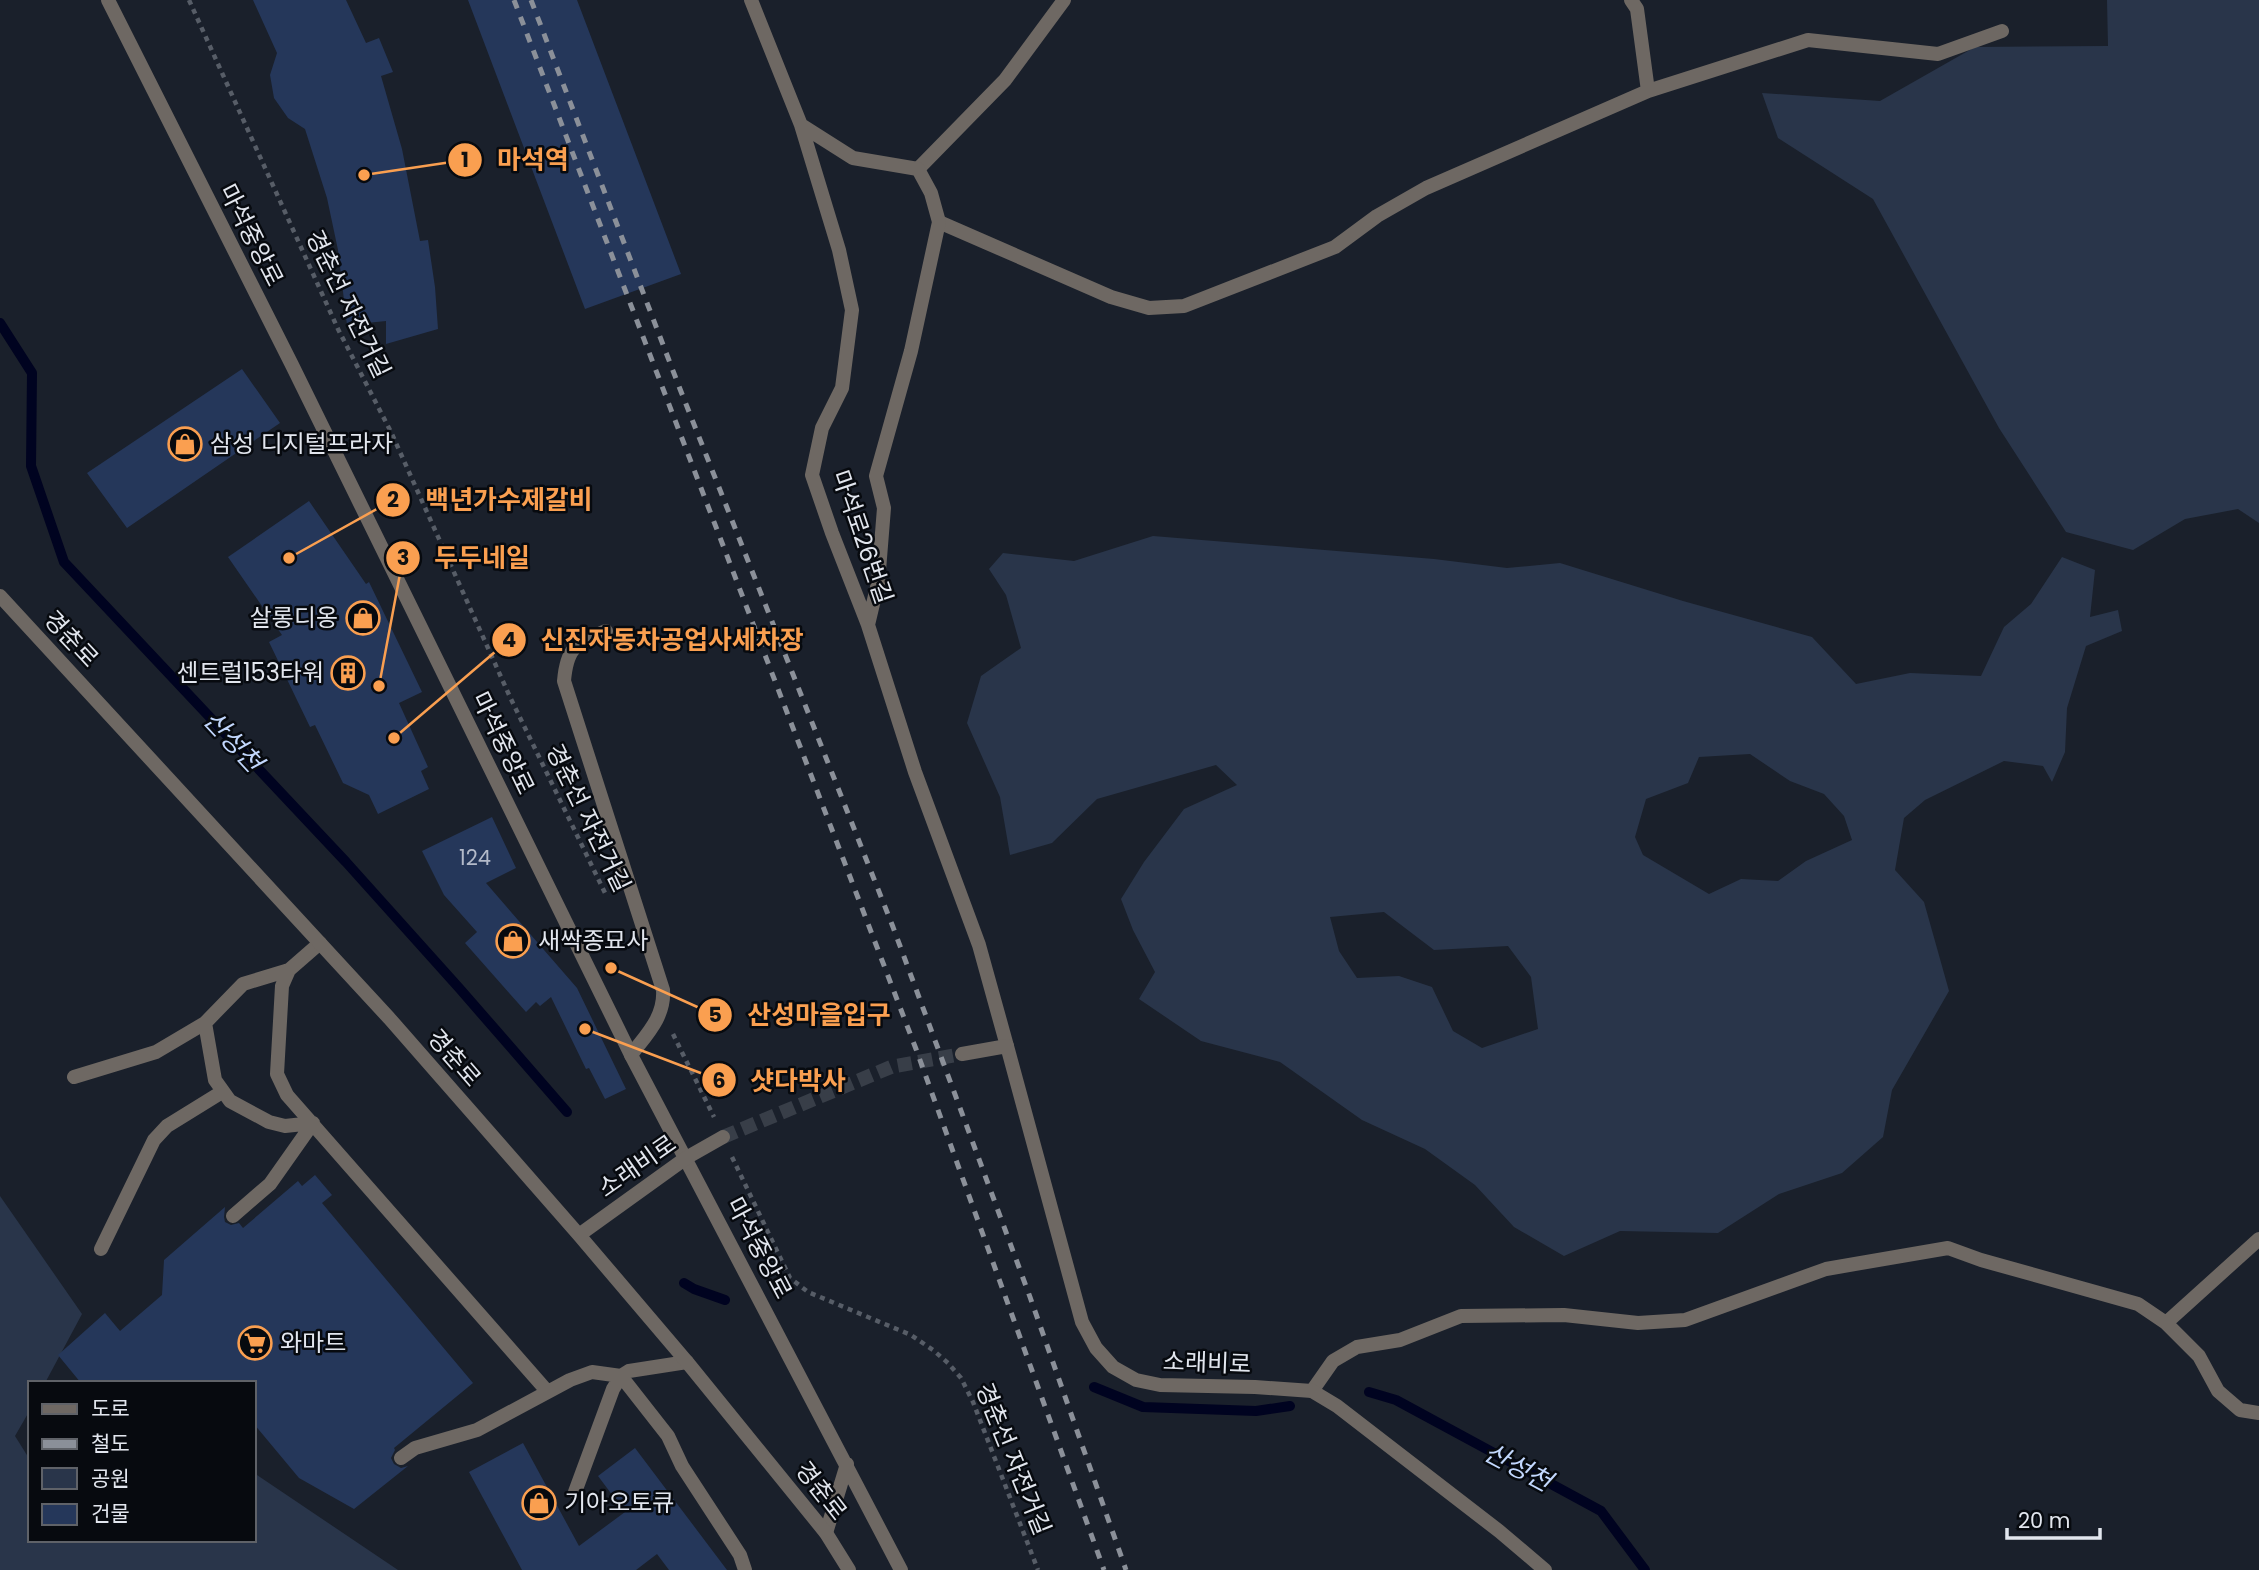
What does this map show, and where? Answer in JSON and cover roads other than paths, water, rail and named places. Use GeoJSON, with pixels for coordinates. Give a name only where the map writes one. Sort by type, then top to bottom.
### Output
{"type":"FeatureCollection","features":[{"type":"Feature","properties":{"kind":"street","name":"마석중앙로"},"geometry":{"type":"LineString","coordinates":[[108,0],[292,365],[631,1055],[901,1570]]}},
{"type":"Feature","properties":{"kind":"street","name":"마석로26번길"},"geometry":{"type":"LineString","coordinates":[[751,0],[801,125],[839,250],[852,310],[842,388],[822,428],[812,475],[868,625],[915,772],[979,944],[1007,1046]]}},
{"type":"Feature","properties":{"kind":"street"},"geometry":{"type":"LineString","coordinates":[[918,169],[1005,80],[1064,0]]}},
{"type":"Feature","properties":{"kind":"street"},"geometry":{"type":"LineString","coordinates":[[1631,0],[1637,9],[1648,91]]}},
{"type":"Feature","properties":{"kind":"street"},"geometry":{"type":"LineString","coordinates":[[939,222],[1111,297],[1149,308],[1184,306],[1335,247],[1377,216],[1426,188],[1648,91],[1808,40],[1938,54],[2002,31]]}},
{"type":"Feature","properties":{"kind":"street"},"geometry":{"type":"LineString","coordinates":[[801,125],[853,158],[918,169]]}},
{"type":"Feature","properties":{"kind":"street"},"geometry":{"type":"LineString","coordinates":[[868,625],[877,583],[884,508],[876,476],[911,351],[939,222],[931,193],[918,169]]}},
{"type":"Feature","properties":{"kind":"street","name":"경춘로"},"geometry":{"type":"LineString","coordinates":[[0,596],[389,1018],[579,1235],[687,1362],[826,1533],[849,1570]]}},
{"type":"Feature","properties":{"kind":"street"},"geometry":{"type":"LineString","coordinates":[[606,631],[582,642],[570,652],[565,662],[564,681],[663,990],[662,1010],[654,1027],[631,1055]]}},
{"type":"Feature","properties":{"kind":"street"},"geometry":{"type":"LineString","coordinates":[[74,1077],[156,1052],[205,1023],[243,984],[289,970],[320,943]]}},
{"type":"Feature","properties":{"kind":"street"},"geometry":{"type":"LineString","coordinates":[[289,970],[282,986],[277,1074],[287,1095],[547,1391]]}},
{"type":"Feature","properties":{"kind":"street"},"geometry":{"type":"LineString","coordinates":[[205,1023],[215,1080],[230,1101],[269,1122],[285,1126],[313,1123]]}},
{"type":"Feature","properties":{"kind":"street"},"geometry":{"type":"LineString","coordinates":[[962,1054],[1007,1046]]}},
{"type":"Feature","properties":{"kind":"street","name":"소래비로"},"geometry":{"type":"LineString","coordinates":[[1007,1046],[1082,1322],[1096,1348],[1113,1367],[1136,1380],[1160,1385],[1312,1391],[1337,1406],[1499,1531],[1545,1570]]}},
{"type":"Feature","properties":{"kind":"street"},"geometry":{"type":"LineString","coordinates":[[102,1250],[154,1140],[167,1126],[222,1092]]}},
{"type":"Feature","properties":{"kind":"street"},"geometry":{"type":"LineString","coordinates":[[233,1216],[270,1184],[313,1123]]}},
{"type":"Feature","properties":{"kind":"street","name":"소래비로"},"geometry":{"type":"LineString","coordinates":[[579,1235],[686,1158],[723,1137]]}},
{"type":"Feature","properties":{"kind":"street"},"geometry":{"type":"LineString","coordinates":[[2166,1323],[2259,1239]]}},
{"type":"Feature","properties":{"kind":"street"},"geometry":{"type":"LineString","coordinates":[[1312,1391],[1333,1361],[1357,1348],[1400,1340],[1461,1317],[1564,1315],[1638,1323],[1685,1321],[1826,1269],[1948,1248],[1981,1260],[2138,1304],[2166,1323],[2199,1356],[2218,1391],[2240,1410],[2259,1413]]}},
{"type":"Feature","properties":{"kind":"street"},"geometry":{"type":"LineString","coordinates":[[401,1458],[415,1448],[477,1430],[558,1385],[592,1372],[628,1373],[687,1362]]}},
{"type":"Feature","properties":{"kind":"street"},"geometry":{"type":"LineString","coordinates":[[575,1492],[613,1390],[628,1373]]}},
{"type":"Feature","properties":{"kind":"street"},"geometry":{"type":"LineString","coordinates":[[628,1373],[668,1436],[682,1466],[740,1555],[745,1570]]}},
{"type":"Feature","properties":{"kind":"street"},"geometry":{"type":"LineString","coordinates":[[826,1533],[847,1464]]}},
{"type":"Feature","properties":{"kind":"waterway","name":"산성천"},"geometry":{"type":"LineString","coordinates":[[0,323],[32,373],[31,466],[64,562],[346,862],[567,1112]]}},
{"type":"Feature","properties":{"kind":"waterway","name":"산성천"},"geometry":{"type":"LineString","coordinates":[[684,1283],[725,1300]]}},
{"type":"Feature","properties":{"kind":"waterway","name":"산성천"},"geometry":{"type":"LineString","coordinates":[[1094,1387],[1143,1407],[1256,1411],[1290,1406]]}},
{"type":"Feature","properties":{"kind":"waterway","name":"산성천"},"geometry":{"type":"LineString","coordinates":[[1369,1392],[1396,1400],[1601,1511],[1645,1570]]}},
{"type":"Feature","properties":{"kind":"tunnel"},"geometry":{"type":"LineString","coordinates":[[723,1137],[891,1067],[962,1054]]}},
{"type":"Feature","properties":{"kind":"railway"},"geometry":{"type":"LineString","coordinates":[[514,0],[916,1049],[1104,1570]]}},
{"type":"Feature","properties":{"kind":"railway"},"geometry":{"type":"LineString","coordinates":[[531,0],[680,389],[893,927],[1030,1297],[1126,1570]]}},
{"type":"Feature","properties":{"kind":"place","name":"마석역"},"geometry":{"type":"Point","coordinates":[364,175]}},
{"type":"Feature","properties":{"kind":"place","name":"삼성 디지털프라자"},"geometry":{"type":"Point","coordinates":[185,444]}},
{"type":"Feature","properties":{"kind":"place","name":"백년가수제갈비"},"geometry":{"type":"Point","coordinates":[289,558]}},
{"type":"Feature","properties":{"kind":"place","name":"살롱디옹"},"geometry":{"type":"Point","coordinates":[363,618]}},
{"type":"Feature","properties":{"kind":"place","name":"센트럴153타워"},"geometry":{"type":"Point","coordinates":[348,673]}},
{"type":"Feature","properties":{"kind":"place","name":"두두네일"},"geometry":{"type":"Point","coordinates":[379,686]}},
{"type":"Feature","properties":{"kind":"place","name":"신진자동차공업사세차장"},"geometry":{"type":"Point","coordinates":[394,738]}},
{"type":"Feature","properties":{"kind":"place","name":"새싹종묘사"},"geometry":{"type":"Point","coordinates":[513,941]}},
{"type":"Feature","properties":{"kind":"place","name":"산성마을입구"},"geometry":{"type":"Point","coordinates":[611,968]}},
{"type":"Feature","properties":{"kind":"place","name":"샷다박사"},"geometry":{"type":"Point","coordinates":[585,1029]}},
{"type":"Feature","properties":{"kind":"place","name":"와마트"},"geometry":{"type":"Point","coordinates":[255,1343]}},
{"type":"Feature","properties":{"kind":"place","name":"기아오토큐"},"geometry":{"type":"Point","coordinates":[539,1503]}}]}
